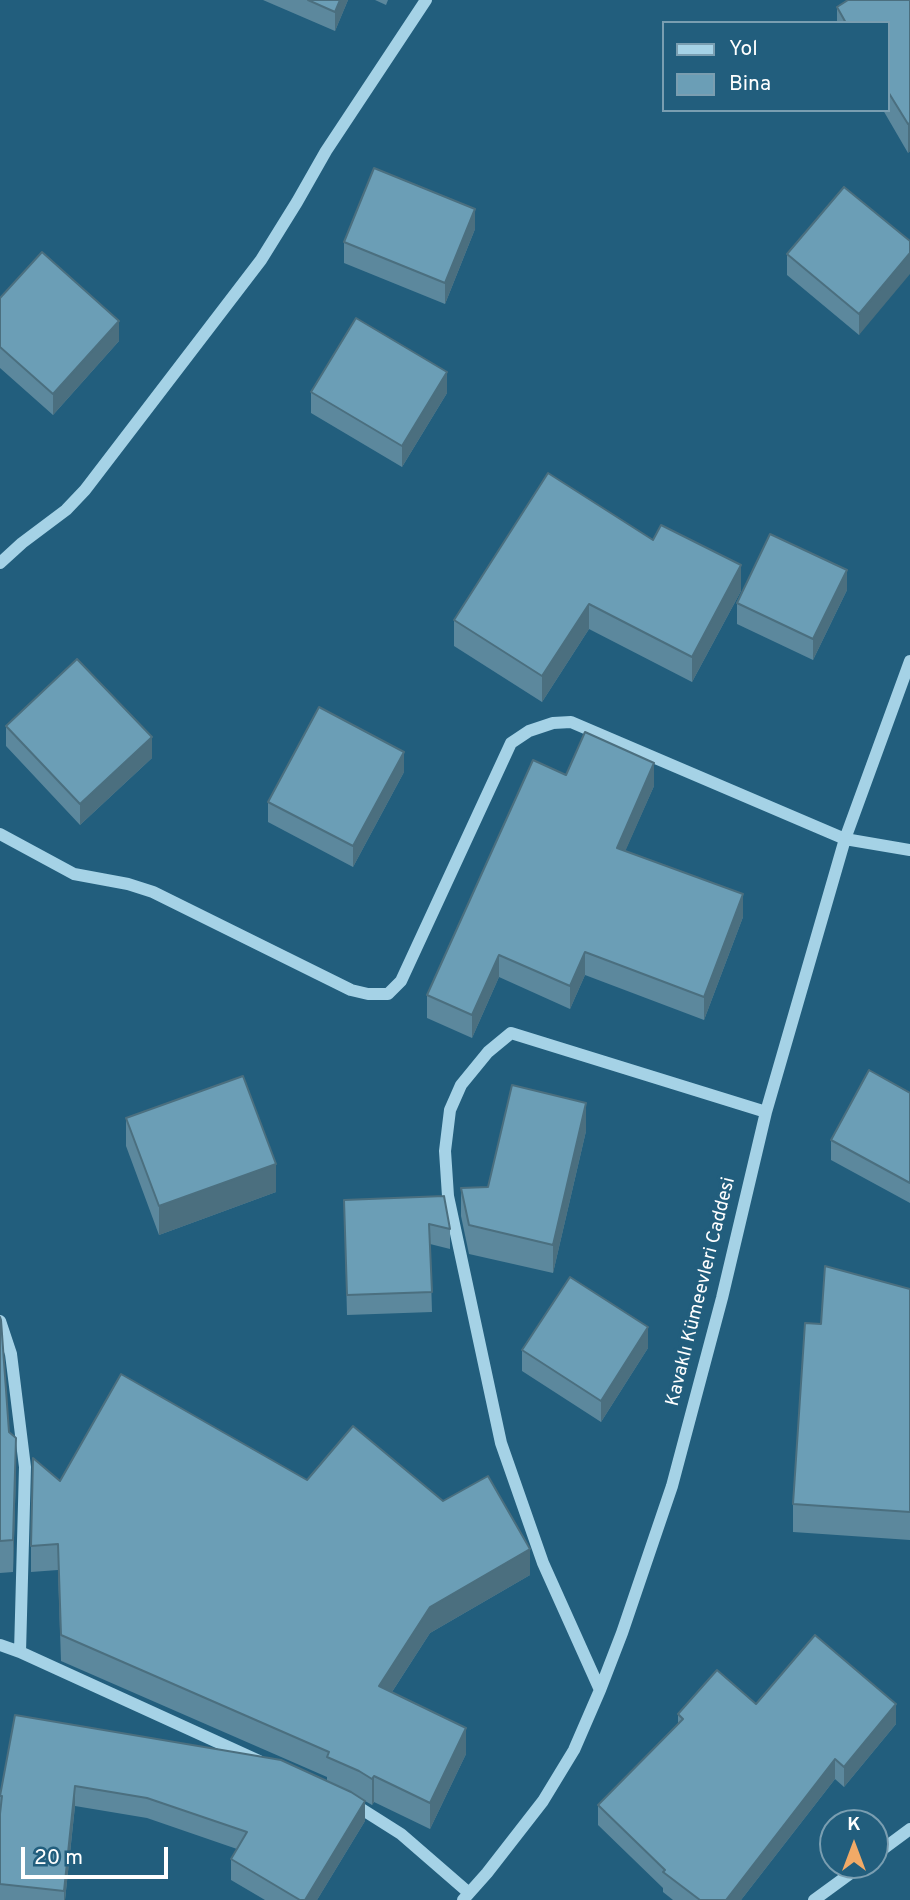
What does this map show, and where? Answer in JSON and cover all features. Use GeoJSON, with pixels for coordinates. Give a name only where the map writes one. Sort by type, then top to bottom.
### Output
{"type":"FeatureCollection","features":[{"type":"Feature","properties":{"kind":"street"},"geometry":{"type":"LineString","coordinates":[[0,563],[66,510],[85,490],[261,260],[326,151],[426,0]]}},
{"type":"Feature","properties":{"kind":"street","name":"Kavaklı Kümeevleri Caddesi"},"geometry":{"type":"LineString","coordinates":[[466,1896],[543,1801],[573,1750],[622,1633],[672,1486],[722,1298],[766,1112],[845,839],[910,662]]}},
{"type":"Feature","properties":{"kind":"street"},"geometry":{"type":"LineString","coordinates":[[0,834],[74,874],[153,892],[351,990],[368,994],[388,994],[401,981],[511,743],[529,731],[553,723],[571,722],[845,839],[910,850]]}},
{"type":"Feature","properties":{"kind":"street"},"geometry":{"type":"LineString","coordinates":[[600,1690],[543,1563],[501,1443],[448,1196],[445,1151],[450,1110],[461,1085],[488,1052],[511,1033],[766,1112]]}},
{"type":"Feature","properties":{"kind":"street"},"geometry":{"type":"LineString","coordinates":[[0,1321],[11,1354],[25,1467],[20,1652]]}},
{"type":"Feature","properties":{"kind":"street"},"geometry":{"type":"LineString","coordinates":[[0,1646],[20,1652],[268,1765]]}},
{"type":"Feature","properties":{"kind":"street"},"geometry":{"type":"LineString","coordinates":[[343,1799],[401,1834],[466,1896]]}},
{"type":"Feature","properties":{"kind":"street"},"geometry":{"type":"LineString","coordinates":[[889,1845],[910,1829]]}},
{"type":"Feature","properties":{"kind":"street"},"geometry":{"type":"LineString","coordinates":[[814,1900],[843,1879]]}},
{"type":"Feature","properties":{"kind":"building"},"geometry":{"type":"Polygon","coordinates":[[[308,0],[340,0],[335,12],[308,0]]]}},
{"type":"Feature","properties":{"kind":"building"},"geometry":{"type":"Polygon","coordinates":[[[848,0],[910,0],[910,123],[908,124],[889,93],[889,21],[845,21],[837,7],[848,0]]]}},
{"type":"Feature","properties":{"kind":"building"},"geometry":{"type":"Polygon","coordinates":[[[374,168],[475,209],[445,283],[344,242],[374,168]]]}},
{"type":"Feature","properties":{"kind":"building"},"geometry":{"type":"Polygon","coordinates":[[[844,187],[910,241],[910,253],[859,314],[787,254],[844,187]]]}},
{"type":"Feature","properties":{"kind":"building"},"geometry":{"type":"Polygon","coordinates":[[[42,252],[119,321],[53,394],[0,347],[0,298],[42,252]]]}},
{"type":"Feature","properties":{"kind":"building"},"geometry":{"type":"Polygon","coordinates":[[[356,318],[447,372],[402,446],[311,392],[356,318]]]}},
{"type":"Feature","properties":{"kind":"building"},"geometry":{"type":"Polygon","coordinates":[[[548,473],[653,540],[661,525],[741,565],[692,657],[589,604],[542,676],[454,620],[548,473]]]}},
{"type":"Feature","properties":{"kind":"building"},"geometry":{"type":"Polygon","coordinates":[[[770,534],[847,570],[813,639],[737,603],[770,534]]]}},
{"type":"Feature","properties":{"kind":"building"},"geometry":{"type":"Polygon","coordinates":[[[77,659],[152,737],[80,804],[6,726],[77,659]]]}},
{"type":"Feature","properties":{"kind":"building"},"geometry":{"type":"Polygon","coordinates":[[[319,707],[404,752],[353,846],[268,802],[319,707]]]}},
{"type":"Feature","properties":{"kind":"building"},"geometry":{"type":"Polygon","coordinates":[[[585,732],[654,763],[617,848],[743,894],[704,997],[585,952],[570,986],[499,955],[472,1015],[427,995],[533,760],[566,775],[585,732]]]}},
{"type":"Feature","properties":{"kind":"building"},"geometry":{"type":"Polygon","coordinates":[[[869,1070],[910,1093],[910,1183],[831,1140],[869,1070]]]}},
{"type":"Feature","properties":{"kind":"building"},"geometry":{"type":"Polygon","coordinates":[[[243,1076],[276,1164],[159,1206],[126,1118],[243,1076]]]}},
{"type":"Feature","properties":{"kind":"building"},"geometry":{"type":"Polygon","coordinates":[[[512,1085],[586,1103],[553,1245],[469,1225],[461,1188],[488,1187],[512,1085]]]}},
{"type":"Feature","properties":{"kind":"building"},"geometry":{"type":"Polygon","coordinates":[[[444,1196],[450,1229],[429,1224],[432,1292],[347,1295],[344,1200],[444,1196]]]}},
{"type":"Feature","properties":{"kind":"building"},"geometry":{"type":"Polygon","coordinates":[[[825,1266],[910,1289],[910,1512],[793,1504],[805,1323],[821,1324],[825,1266]]]}},
{"type":"Feature","properties":{"kind":"building"},"geometry":{"type":"Polygon","coordinates":[[[570,1277],[648,1327],[601,1401],[522,1350],[570,1277]]]}},
{"type":"Feature","properties":{"kind":"building"},"geometry":{"type":"Polygon","coordinates":[[[0,1317],[9,1432],[16,1438],[13,1540],[0,1541],[0,1317]]]}},
{"type":"Feature","properties":{"kind":"building"},"geometry":{"type":"Polygon","coordinates":[[[121,1374],[307,1480],[353,1426],[443,1501],[488,1476],[530,1549],[430,1607],[379,1686],[466,1728],[430,1803],[327,1757],[329,1752],[61,1635],[58,1544],[31,1546],[33,1458],[60,1481],[121,1374]]]}},
{"type":"Feature","properties":{"kind":"building"},"geometry":{"type":"Polygon","coordinates":[[[815,1635],[896,1704],[844,1767],[835,1759],[726,1900],[700,1900],[663,1872],[665,1870],[598,1805],[683,1719],[678,1714],[717,1670],[756,1704],[815,1635]]]}},
{"type":"Feature","properties":{"kind":"building"},"geometry":{"type":"Polygon","coordinates":[[[15,1715],[281,1760],[365,1801],[305,1900],[300,1900],[231,1859],[247,1832],[147,1798],[75,1786],[64,1891],[0,1884],[0,1796],[15,1715]]]}}]}
